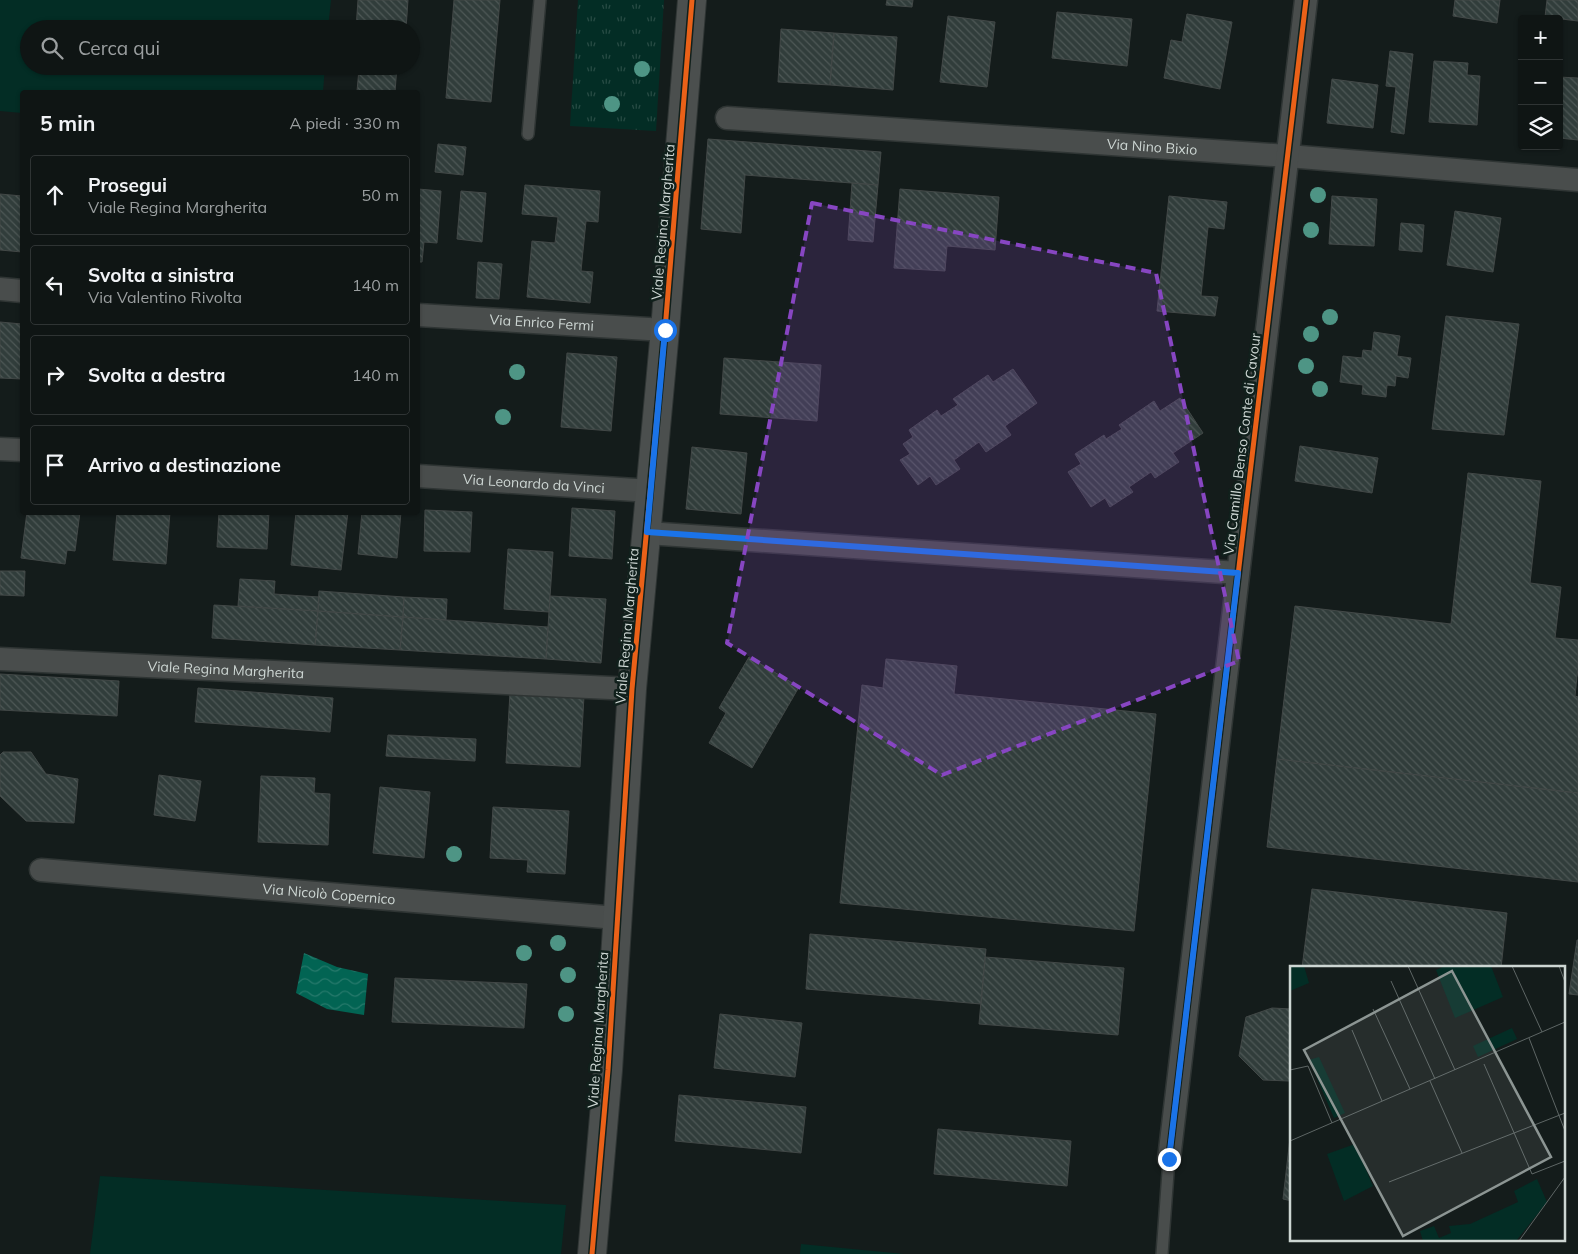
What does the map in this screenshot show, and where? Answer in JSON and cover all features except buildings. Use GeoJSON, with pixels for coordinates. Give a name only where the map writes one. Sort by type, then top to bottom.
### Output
{"type":"FeatureCollection","features":[{"type":"Feature","properties":{"kind":"street","name":"Viale Regina Margherita"},"geometry":{"type":"LineString","coordinates":[[592,1254],[608,1070],[632,690],[665,330],[692,0]]}},
{"type":"Feature","properties":{"kind":"street","name":"Via Camillo Benso Conte di Cavour"},"geometry":{"type":"LineString","coordinates":[[1169,1159],[1306,0]]}},
{"type":"Feature","properties":{"kind":"street","name":"Via Nino Bixio"},"geometry":{"type":"LineString","coordinates":[[727,118],[1288,156],[1578,180]]}},
{"type":"Feature","properties":{"kind":"street"},"geometry":{"type":"LineString","coordinates":[[0,289],[20,291]]}},
{"type":"Feature","properties":{"kind":"street","name":"Via Enrico Fermi"},"geometry":{"type":"LineString","coordinates":[[420,315],[665,330]]}},
{"type":"Feature","properties":{"kind":"street"},"geometry":{"type":"LineString","coordinates":[[0,449],[20,450]]}},
{"type":"Feature","properties":{"kind":"street","name":"Via Leonardo da Vinci"},"geometry":{"type":"LineString","coordinates":[[420,476],[651,491]]}},
{"type":"Feature","properties":{"kind":"street"},"geometry":{"type":"LineString","coordinates":[[647,532],[1238,573]]}},
{"type":"Feature","properties":{"kind":"street","name":"Viale Regina Margherita"},"geometry":{"type":"LineString","coordinates":[[0,660],[632,690]]}},
{"type":"Feature","properties":{"kind":"street","name":"Via Nicolò Copernico"},"geometry":{"type":"LineString","coordinates":[[42,870],[617,918]]}},
{"type":"Feature","properties":{"kind":"lane"},"geometry":{"type":"LineString","coordinates":[[528,134],[540,0]]}},
{"type":"Feature","properties":{"kind":"lane","name":"Via Camillo Benso Conte di Cavour"},"geometry":{"type":"LineString","coordinates":[[1162,1254],[1169,1159]]}},
{"type":"Feature","properties":{"kind":"highlighted area"},"geometry":{"type":"Polygon","coordinates":[[[812,203],[1156,273],[1239,661],[942,775],[727,643],[812,203]]]}},
{"type":"Feature","properties":{"kind":"green space"},"geometry":{"type":"Polygon","coordinates":[[[0,0],[331,0],[329,20],[20,20],[20,75],[324,75],[323,90],[20,90],[20,113],[0,111],[0,0]]]}},
{"type":"Feature","properties":{"kind":"green space"},"geometry":{"type":"Polygon","coordinates":[[[578,0],[664,0],[656,131],[570,126],[578,0]]]}},
{"type":"Feature","properties":{"kind":"green space"},"geometry":{"type":"Polygon","coordinates":[[[100,1176],[566,1205],[561,1254],[90,1254],[100,1176]]]}},
{"type":"Feature","properties":{"kind":"green space"},"geometry":{"type":"Polygon","coordinates":[[[801,1244],[904,1254],[800,1254],[801,1244]]]}},
{"type":"Feature","properties":{"kind":"water"},"geometry":{"type":"Polygon","coordinates":[[[304,953],[337,967],[368,974],[364,1015],[327,1009],[296,993],[304,953]]]}},
{"type":"Feature","properties":{"kind":"cycle path"},"geometry":{"type":"LineString","coordinates":[[592,1254],[608,1070],[632,689],[665,330],[692,0]]}},
{"type":"Feature","properties":{"kind":"cycle path"},"geometry":{"type":"LineString","coordinates":[[1169,1159],[1306,0]]}},
{"type":"Feature","properties":{"kind":"route"},"geometry":{"type":"LineString","coordinates":[[665,330],[647,532],[1238,573],[1169,1159]]}}]}
